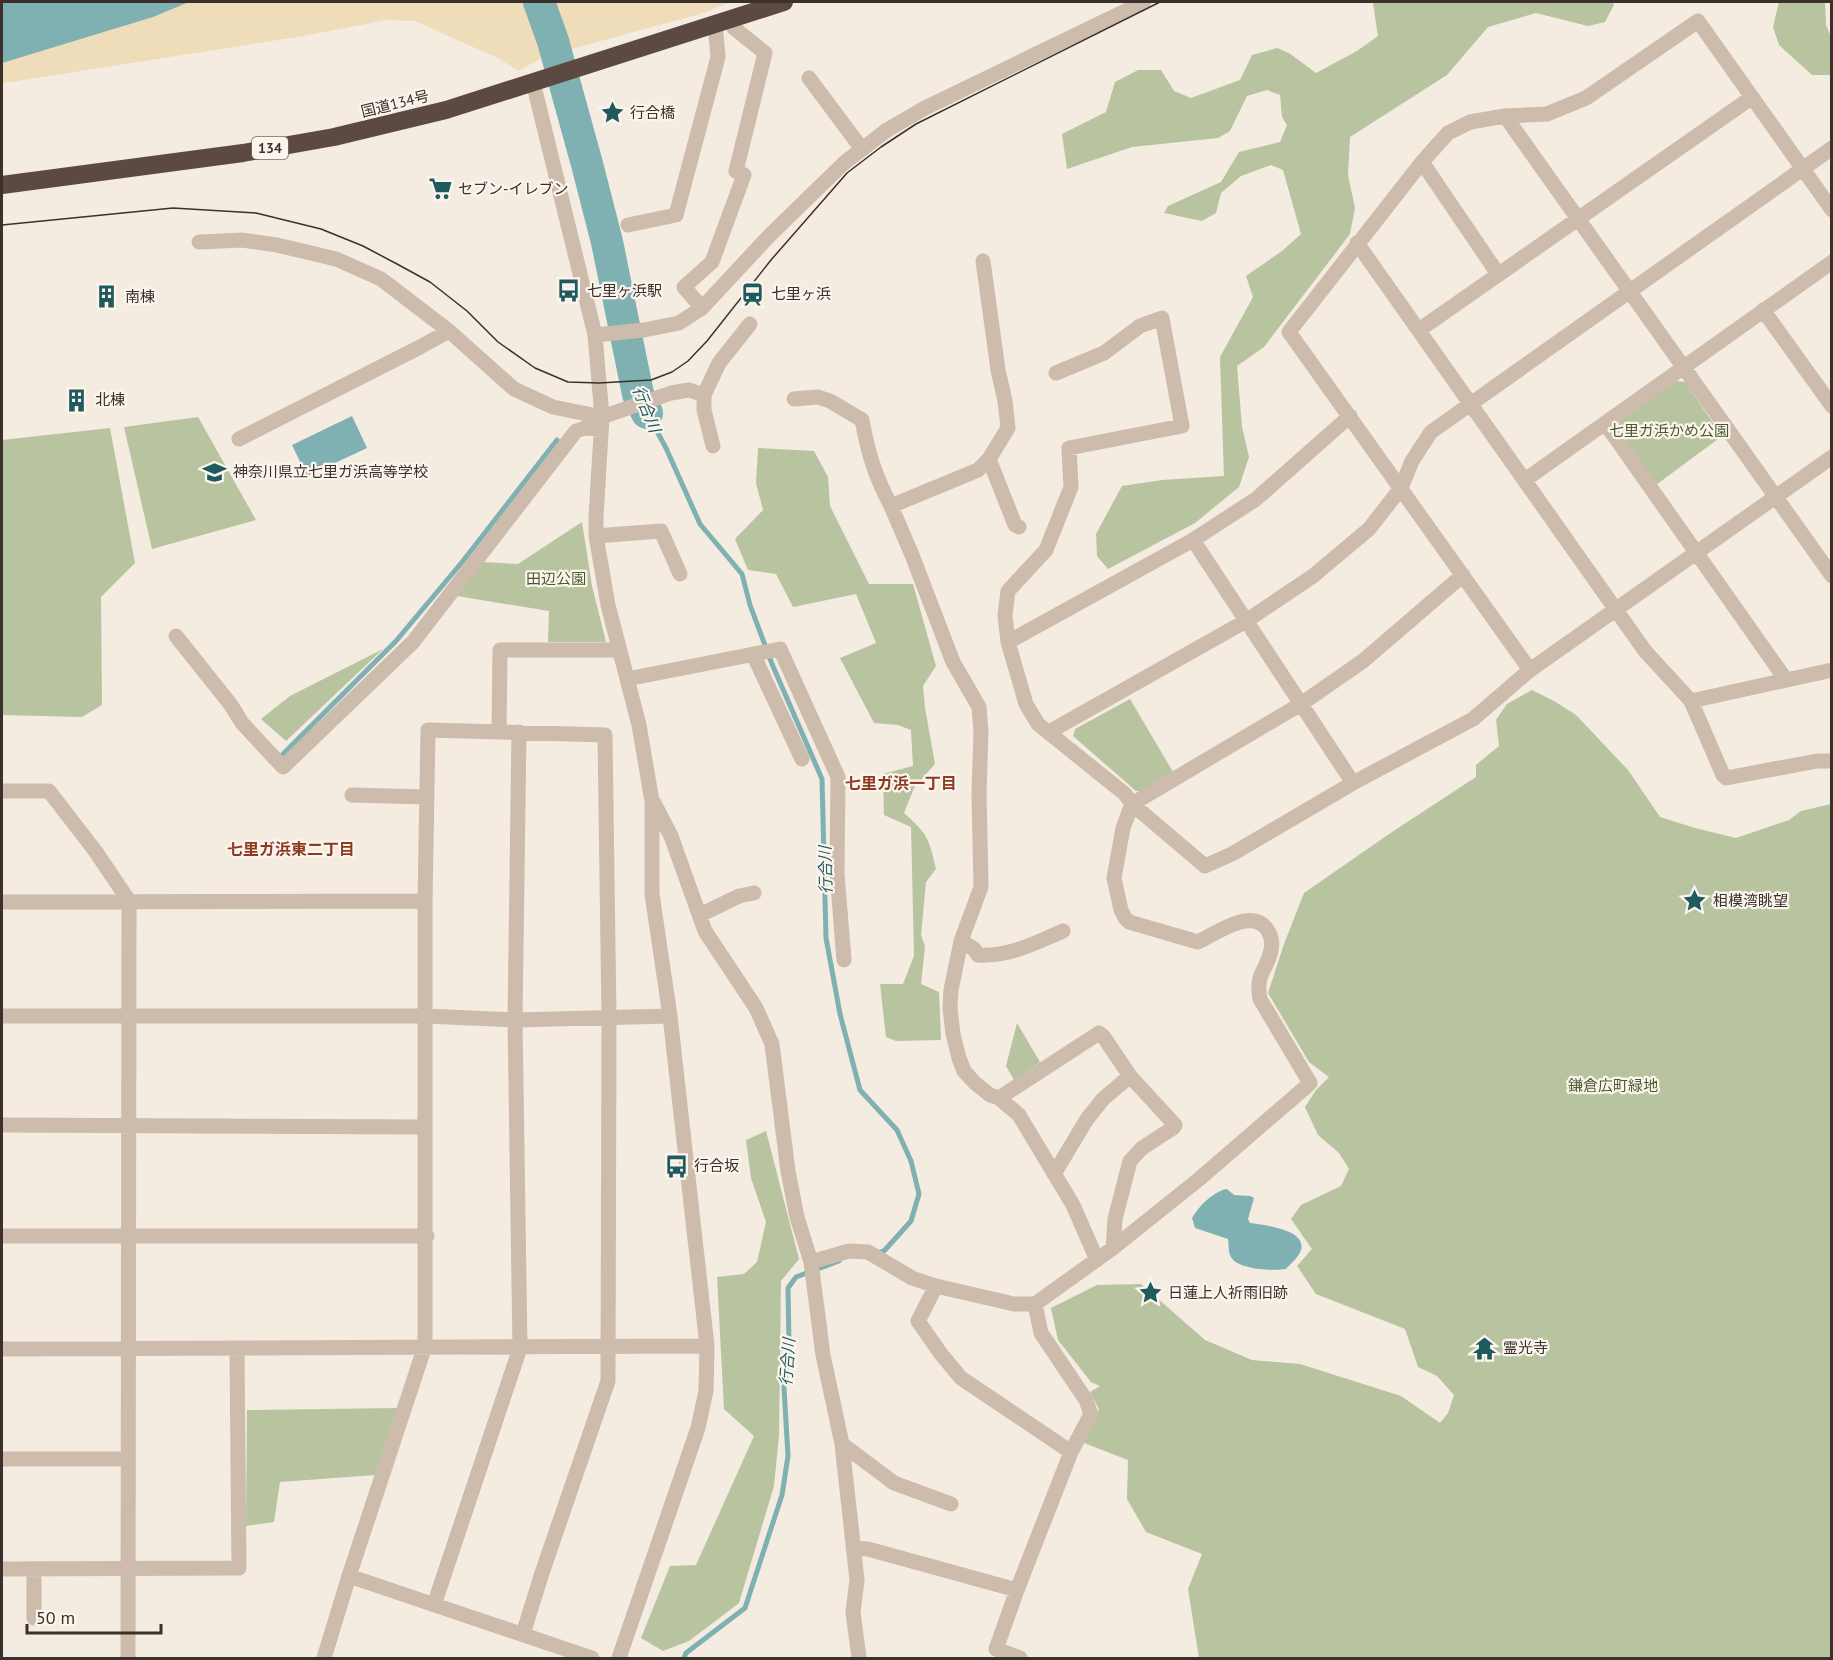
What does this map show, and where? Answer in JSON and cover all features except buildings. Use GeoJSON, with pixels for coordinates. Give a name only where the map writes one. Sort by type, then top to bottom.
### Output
{"type":"FeatureCollection","features":[{"type":"Feature","properties":{"kind":"highway","name":"国道134号"},"geometry":{"type":"LineString","coordinates":[[2,185],[221,157],[334,137],[446,110],[784,2]]}},
{"type":"Feature","properties":{"kind":"street"},"geometry":{"type":"LineString","coordinates":[[595,335],[644,330],[679,323],[702,308],[769,236],[844,163],[887,130],[925,108],[1144,2]]}},
{"type":"Feature","properties":{"kind":"street"},"geometry":{"type":"LineString","coordinates":[[628,225],[676,215],[718,57],[723,21],[765,53],[736,171],[744,175],[712,262],[684,286],[702,308]]}},
{"type":"Feature","properties":{"kind":"street"},"geometry":{"type":"LineString","coordinates":[[1530,670],[1289,332],[1422,162],[1448,133],[1470,122],[1505,116],[1547,114],[1586,98],[1698,21],[1832,210]]}},
{"type":"Feature","properties":{"kind":"street"},"geometry":{"type":"LineString","coordinates":[[810,78],[862,149]]}},
{"type":"Feature","properties":{"kind":"street"},"geometry":{"type":"LineString","coordinates":[[540,79],[595,335],[601,423],[596,536],[608,605],[639,725],[652,801],[652,894],[670,1016],[707,1347],[706,1391],[698,1428],[619,1659]]}},
{"type":"Feature","properties":{"kind":"street"},"geometry":{"type":"LineString","coordinates":[[1419,330],[1751,98]]}},
{"type":"Feature","properties":{"kind":"street"},"geometry":{"type":"LineString","coordinates":[[1505,116],[1832,576]]}},
{"type":"Feature","properties":{"kind":"street"},"geometry":{"type":"LineString","coordinates":[[1049,732],[1246,621],[1313,576],[1369,529],[1401,488],[1412,461],[1431,432],[1832,148]]}},
{"type":"Feature","properties":{"kind":"street"},"geometry":{"type":"LineString","coordinates":[[1422,162],[1498,274]]}},
{"type":"Feature","properties":{"kind":"street"},"geometry":{"type":"LineString","coordinates":[[199,242],[242,240],[278,245],[336,259],[381,279],[449,331],[514,389],[553,407],[601,423]]}},
{"type":"Feature","properties":{"kind":"street"},"geometry":{"type":"LineString","coordinates":[[1358,243],[1645,651],[1691,700],[1722,775],[1725,778],[1817,761],[1832,761]]}},
{"type":"Feature","properties":{"kind":"street"},"geometry":{"type":"LineString","coordinates":[[891,506],[978,470],[989,459],[1008,428],[983,261]]}},
{"type":"Feature","properties":{"kind":"street"},"geometry":{"type":"LineString","coordinates":[[1524,480],[1832,262]]}},
{"type":"Feature","properties":{"kind":"street"},"geometry":{"type":"LineString","coordinates":[[1763,310],[1832,406]]}},
{"type":"Feature","properties":{"kind":"street"},"geometry":{"type":"LineString","coordinates":[[1056,373],[1104,352],[1140,326],[1162,318],[1182,426],[1069,448],[1071,487],[1046,550],[1008,591],[1005,615],[1008,642],[1026,704],[1038,724],[1125,794],[1132,804],[1205,867],[1473,718],[1530,670],[1832,457]]}},
{"type":"Feature","properties":{"kind":"street"},"geometry":{"type":"LineString","coordinates":[[713,446],[704,410],[704,396],[719,363],[750,324]]}},
{"type":"Feature","properties":{"kind":"street"},"geometry":{"type":"LineString","coordinates":[[239,438],[420,348],[449,331]]}},
{"type":"Feature","properties":{"kind":"street"},"geometry":{"type":"LineString","coordinates":[[176,636],[231,705],[242,723],[283,767],[412,642],[576,431],[601,423],[671,393],[689,390],[704,396]]}},
{"type":"Feature","properties":{"kind":"street"},"geometry":{"type":"LineString","coordinates":[[795,399],[818,397],[830,401],[862,420],[868,456],[881,488],[912,555],[953,662],[979,707],[981,887],[961,941],[951,990],[950,1008],[953,1034],[964,1071],[990,1095],[999,1098],[1019,1115],[1073,1204],[1097,1260]]}},
{"type":"Feature","properties":{"kind":"street"},"geometry":{"type":"LineString","coordinates":[[1008,642],[1193,540],[1256,499],[1350,416]]}},
{"type":"Feature","properties":{"kind":"street"},"geometry":{"type":"LineString","coordinates":[[1605,423],[1786,680]]}},
{"type":"Feature","properties":{"kind":"street"},"geometry":{"type":"LineString","coordinates":[[989,459],[1015,525],[1019,527]]}},
{"type":"Feature","properties":{"kind":"street"},"geometry":{"type":"LineString","coordinates":[[596,536],[661,531],[680,574]]}},
{"type":"Feature","properties":{"kind":"street"},"geometry":{"type":"LineString","coordinates":[[1193,540],[1353,783]]}},
{"type":"Feature","properties":{"kind":"street"},"geometry":{"type":"LineString","coordinates":[[811,1262],[849,1251],[868,1252],[912,1278],[936,1286],[1014,1304],[1035,1304],[1113,1248],[1198,1180],[1310,1083],[1260,999],[1258,988],[1260,977],[1271,952],[1272,941],[1265,926],[1252,920],[1244,921],[1198,942],[1129,922],[1125,918],[1114,878],[1123,828],[1132,804],[1301,704],[1363,661],[1463,576]]}},
{"type":"Feature","properties":{"kind":"street"},"geometry":{"type":"LineString","coordinates":[[627,679],[780,649],[838,777],[837,873],[844,960]]}},
{"type":"Feature","properties":{"kind":"street"},"geometry":{"type":"LineString","coordinates":[[499,731],[500,650],[619,650]]}},
{"type":"Feature","properties":{"kind":"street"},"geometry":{"type":"LineString","coordinates":[[753,654],[802,759]]}},
{"type":"Feature","properties":{"kind":"street"},"geometry":{"type":"LineString","coordinates":[[1691,700],[1832,670]]}},
{"type":"Feature","properties":{"kind":"street"},"geometry":{"type":"LineString","coordinates":[[324,1659],[425,1346],[427,1236],[425,901],[428,730],[605,735],[609,1017],[608,1381],[523,1634]]}},
{"type":"Feature","properties":{"kind":"street"},"geometry":{"type":"LineString","coordinates":[[434,1605],[520,1348],[515,1020],[519,732]]}},
{"type":"Feature","properties":{"kind":"street"},"geometry":{"type":"LineString","coordinates":[[2,791],[49,791],[96,852],[129,901],[128,1659]]}},
{"type":"Feature","properties":{"kind":"street"},"geometry":{"type":"LineString","coordinates":[[352,795],[427,797]]}},
{"type":"Feature","properties":{"kind":"street"},"geometry":{"type":"LineString","coordinates":[[652,801],[671,836],[705,931],[756,1008],[772,1044],[788,1170],[797,1217],[811,1262],[823,1354],[842,1444],[857,1580],[853,1612],[859,1659]]}},
{"type":"Feature","properties":{"kind":"street"},"geometry":{"type":"LineString","coordinates":[[700,915],[738,896],[754,892]]}},
{"type":"Feature","properties":{"kind":"street"},"geometry":{"type":"LineString","coordinates":[[2,902],[425,901]]}},
{"type":"Feature","properties":{"kind":"street"},"geometry":{"type":"LineString","coordinates":[[961,941],[978,955],[1003,955],[1063,931]]}},
{"type":"Feature","properties":{"kind":"street"},"geometry":{"type":"LineString","coordinates":[[2,1016],[426,1016],[515,1020],[670,1016]]}},
{"type":"Feature","properties":{"kind":"street"},"geometry":{"type":"LineString","coordinates":[[999,1098],[1099,1034],[1103,1036],[1130,1076],[1175,1125],[1142,1148],[1131,1161],[1115,1219],[1113,1248]]}},
{"type":"Feature","properties":{"kind":"street"},"geometry":{"type":"LineString","coordinates":[[1054,1174],[1087,1119],[1104,1099],[1130,1076]]}},
{"type":"Feature","properties":{"kind":"street"},"geometry":{"type":"LineString","coordinates":[[2,1125],[425,1127]]}},
{"type":"Feature","properties":{"kind":"street"},"geometry":{"type":"LineString","coordinates":[[2,1236],[427,1236]]}},
{"type":"Feature","properties":{"kind":"street"},"geometry":{"type":"LineString","coordinates":[[936,1286],[918,1321],[941,1354],[970,1385],[1071,1452]]}},
{"type":"Feature","properties":{"kind":"street"},"geometry":{"type":"LineString","coordinates":[[1020,1659],[996,1649],[1071,1452],[1091,1414],[1086,1400],[1041,1333],[1035,1304]]}},
{"type":"Feature","properties":{"kind":"street"},"geometry":{"type":"LineString","coordinates":[[2,1349],[707,1347]]}},
{"type":"Feature","properties":{"kind":"street"},"geometry":{"type":"LineString","coordinates":[[2,1569],[239,1568],[237,1348]]}},
{"type":"Feature","properties":{"kind":"street"},"geometry":{"type":"LineString","coordinates":[[842,1444],[894,1483],[951,1504]]}},
{"type":"Feature","properties":{"kind":"street"},"geometry":{"type":"LineString","coordinates":[[2,1459],[128,1459]]}},
{"type":"Feature","properties":{"kind":"street"},"geometry":{"type":"LineString","coordinates":[[853,1548],[868,1549],[1017,1590]]}},
{"type":"Feature","properties":{"kind":"street"},"geometry":{"type":"LineString","coordinates":[[34,1569],[34,1618]]}},
{"type":"Feature","properties":{"kind":"street"},"geometry":{"type":"LineString","coordinates":[[349,1576],[592,1659]]}},
{"type":"Feature","properties":{"kind":"green space"},"geometry":{"type":"Polygon","coordinates":[[[1613,2],[1614,5],[1605,22],[1588,26],[1536,13],[1488,27],[1447,75],[1350,137],[1348,175],[1355,208],[1350,234],[1264,347],[1237,366],[1242,427],[1249,457],[1239,487],[1195,523],[1108,569],[1097,556],[1096,534],[1122,486],[1162,480],[1224,476],[1220,357],[1253,297],[1246,276],[1282,251],[1301,234],[1283,170],[1271,165],[1241,176],[1221,193],[1216,213],[1202,221],[1164,213],[1168,206],[1221,182],[1239,152],[1280,142],[1287,125],[1282,117],[1280,95],[1267,90],[1247,96],[1230,131],[1218,138],[1132,147],[1067,169],[1062,134],[1106,112],[1115,82],[1138,70],[1161,70],[1174,91],[1191,98],[1240,80],[1252,55],[1277,48],[1289,53],[1316,73],[1357,51],[1378,36],[1373,3],[1613,2]]]}},
{"type":"Feature","properties":{"kind":"green space"},"geometry":{"type":"Polygon","coordinates":[[[1779,2],[1825,2],[1826,25],[1831,37],[1831,75],[1812,75],[1779,45],[1773,27],[1779,2]]]}},
{"type":"Feature","properties":{"kind":"green space","name":"七里ガ浜かめ公園"},"geometry":{"type":"Polygon","coordinates":[[[1675,381],[1685,382],[1722,436],[1656,485],[1617,431],[1620,421],[1675,381]]]}},
{"type":"Feature","properties":{"kind":"green space"},"geometry":{"type":"Polygon","coordinates":[[[198,417],[256,520],[152,549],[124,427],[198,417]]]}},
{"type":"Feature","properties":{"kind":"green space"},"geometry":{"type":"Polygon","coordinates":[[[110,428],[135,563],[101,597],[102,705],[82,717],[2,715],[2,440],[110,428]]]}},
{"type":"Feature","properties":{"kind":"green space"},"geometry":{"type":"Polygon","coordinates":[[[758,448],[814,451],[828,477],[830,506],[869,584],[913,584],[936,666],[923,686],[935,764],[914,788],[904,813],[918,826],[926,838],[936,869],[926,882],[921,935],[925,946],[921,984],[939,992],[941,1040],[896,1041],[886,1037],[880,984],[903,984],[914,956],[911,827],[884,815],[883,774],[913,766],[911,730],[898,725],[874,723],[840,658],[876,643],[856,594],[793,607],[776,574],[748,570],[735,539],[763,510],[756,483],[758,448]]]}},
{"type":"Feature","properties":{"kind":"green space","name":"田辺公園"},"geometry":{"type":"Polygon","coordinates":[[[582,522],[592,586],[606,642],[548,642],[549,611],[457,596],[482,562],[518,564],[582,522]]]}},
{"type":"Feature","properties":{"kind":"green space"},"geometry":{"type":"Polygon","coordinates":[[[383,649],[286,741],[261,719],[290,696],[383,649]]]}},
{"type":"Feature","properties":{"kind":"green space","name":"鎌倉広町緑地"},"geometry":{"type":"Polygon","coordinates":[[[1532,690],[1576,715],[1628,770],[1660,817],[1736,838],[1789,820],[1801,811],[1831,804],[1831,1658],[1199,1658],[1188,1589],[1202,1554],[1146,1532],[1127,1499],[1128,1460],[1084,1443],[1099,1409],[1090,1392],[1100,1386],[1091,1382],[1058,1340],[1051,1308],[1097,1285],[1141,1284],[1205,1340],[1252,1360],[1300,1364],[1401,1396],[1440,1423],[1448,1413],[1454,1395],[1437,1376],[1418,1367],[1405,1329],[1316,1294],[1297,1266],[1312,1249],[1291,1219],[1301,1205],[1341,1186],[1349,1169],[1339,1153],[1318,1135],[1305,1107],[1316,1090],[1329,1077],[1309,1062],[1268,993],[1304,893],[1476,777],[1476,765],[1499,746],[1496,720],[1507,704],[1532,690]]]}},
{"type":"Feature","properties":{"kind":"green space"},"geometry":{"type":"Polygon","coordinates":[[[1130,699],[1173,772],[1144,791],[1136,791],[1073,736],[1075,729],[1130,699]]]}},
{"type":"Feature","properties":{"kind":"green space"},"geometry":{"type":"Polygon","coordinates":[[[1017,1023],[1040,1062],[1014,1080],[1006,1066],[1017,1023]]]}},
{"type":"Feature","properties":{"kind":"green space"},"geometry":{"type":"Polygon","coordinates":[[[766,1131],[799,1259],[781,1281],[779,1435],[774,1486],[739,1603],[689,1641],[663,1651],[641,1638],[670,1566],[696,1565],[754,1436],[724,1409],[717,1277],[744,1274],[757,1262],[766,1222],[751,1178],[746,1140],[766,1131]]]}},
{"type":"Feature","properties":{"kind":"green space"},"geometry":{"type":"Polygon","coordinates":[[[397,1408],[375,1475],[280,1482],[274,1522],[246,1526],[247,1410],[397,1408]]]}},
{"type":"Feature","properties":{"kind":"sand"},"geometry":{"type":"Polygon","coordinates":[[[144,2],[530,2],[545,56],[518,71],[500,59],[415,21],[387,20],[303,36],[4,83],[2,86],[2,37],[144,2]]]}},
{"type":"Feature","properties":{"kind":"sand"},"geometry":{"type":"Polygon","coordinates":[[[555,2],[732,2],[700,14],[571,49],[555,2]]]}},
{"type":"Feature","properties":{"kind":"water"},"geometry":{"type":"Polygon","coordinates":[[[2,2],[189,2],[153,17],[2,63],[2,2]]]}},
{"type":"Feature","properties":{"kind":"water"},"geometry":{"type":"Polygon","coordinates":[[[352,416],[367,448],[307,476],[292,445],[352,416]]]}},
{"type":"Feature","properties":{"kind":"water"},"geometry":{"type":"Polygon","coordinates":[[[1227,1189],[1234,1195],[1254,1198],[1248,1219],[1250,1223],[1283,1229],[1297,1237],[1301,1243],[1301,1250],[1297,1258],[1286,1269],[1265,1270],[1241,1265],[1231,1257],[1228,1239],[1195,1228],[1192,1218],[1199,1209],[1212,1196],[1227,1189]]]}},
{"type":"Feature","properties":{"kind":"waterway","name":"行合川"},"geometry":{"type":"LineString","coordinates":[[539,2],[553,41],[587,164],[607,242],[638,394],[647,413]]}},
{"type":"Feature","properties":{"kind":"waterway","name":"行合川"},"geometry":{"type":"LineString","coordinates":[[647,413],[666,448],[700,524],[742,574],[750,605],[772,664],[822,779],[826,938],[840,1014],[860,1090],[897,1130],[911,1161],[919,1194],[911,1221],[884,1251],[877,1253]]}},
{"type":"Feature","properties":{"kind":"waterway"},"geometry":{"type":"LineString","coordinates":[[282,755],[396,641],[463,561],[557,440]]}},
{"type":"Feature","properties":{"kind":"waterway","name":"行合川"},"geometry":{"type":"LineString","coordinates":[[684,1658],[686,1653],[745,1608],[782,1495],[788,1456],[784,1388],[789,1344],[788,1288],[796,1277],[839,1261]]}},
{"type":"Feature","properties":{"kind":"tram line"},"geometry":{"type":"LineString","coordinates":[[2,225],[173,208],[256,213],[321,229],[363,246],[397,264],[430,282],[467,311],[498,342],[535,368],[568,382],[651,380],[672,372],[688,361],[707,341],[771,260],[847,173],[881,147],[916,124],[1160,2]]}},
{"type":"Feature","properties":{"kind":"place","name":"行合橋"},"geometry":{"type":"Point","coordinates":[612,113]}},
{"type":"Feature","properties":{"kind":"place","name":"セブン-イレブン"},"geometry":{"type":"Point","coordinates":[440,189]}},
{"type":"Feature","properties":{"kind":"place","name":"七里ヶ浜駅"},"geometry":{"type":"Point","coordinates":[569,291]}},
{"type":"Feature","properties":{"kind":"place","name":"七里ヶ浜"},"geometry":{"type":"Point","coordinates":[753,294]}},
{"type":"Feature","properties":{"kind":"place","name":"南棟"},"geometry":{"type":"Point","coordinates":[107,297]}},
{"type":"Feature","properties":{"kind":"place","name":"北棟"},"geometry":{"type":"Point","coordinates":[77,400]}},
{"type":"Feature","properties":{"kind":"place","name":"神奈川県立七里ガ浜高等学校"},"geometry":{"type":"Point","coordinates":[215,472]}},
{"type":"Feature","properties":{"kind":"place","name":"相模湾眺望"},"geometry":{"type":"Point","coordinates":[1695,901]}},
{"type":"Feature","properties":{"kind":"place","name":"行合坂"},"geometry":{"type":"Point","coordinates":[676,1166]}},
{"type":"Feature","properties":{"kind":"place","name":"日蓮上人祈雨旧跡"},"geometry":{"type":"Point","coordinates":[1150,1293]}},
{"type":"Feature","properties":{"kind":"place","name":"霊光寺"},"geometry":{"type":"Point","coordinates":[1485,1348]}},
{"type":"Feature","properties":{"kind":"district","name":"七里ガ浜一丁目"},"geometry":{"type":"Point","coordinates":[901,783]}},
{"type":"Feature","properties":{"kind":"district","name":"七里ガ浜東二丁目"},"geometry":{"type":"Point","coordinates":[291,849]}}]}
